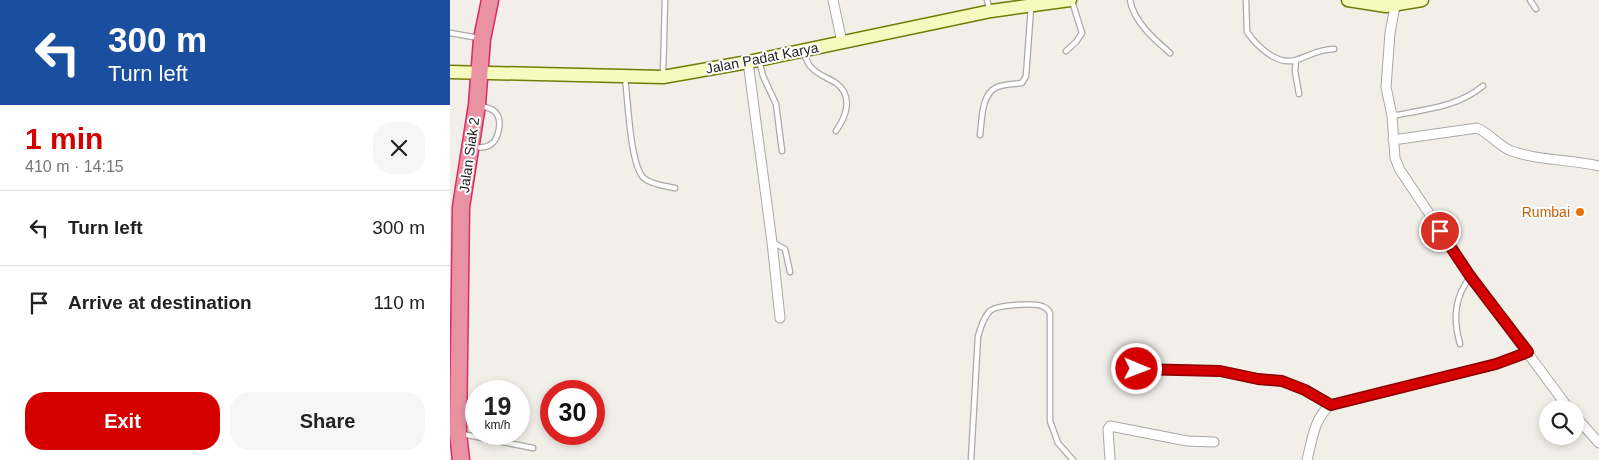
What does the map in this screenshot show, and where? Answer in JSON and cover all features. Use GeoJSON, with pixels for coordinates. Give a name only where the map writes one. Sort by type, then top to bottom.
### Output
{"type":"FeatureCollection","features":[{"type":"Feature","properties":{"kind":"highway","name":"Jalan Siak 2"},"geometry":{"type":"LineString","coordinates":[[461,460],[454,430],[457,372],[458,207],[470,147],[480,72],[482,39],[490,0]]}},
{"type":"Feature","properties":{"kind":"street"},"geometry":{"type":"LineString","coordinates":[[834,0],[842,42]]}},
{"type":"Feature","properties":{"kind":"street","name":"Jalan Padat Karya"},"geometry":{"type":"LineString","coordinates":[[450,72],[663,76],[842,42],[989,6],[1015,4],[1031,6],[1071,0]]}},
{"type":"Feature","properties":{"kind":"street"},"geometry":{"type":"LineString","coordinates":[[1348,0],[1386,6],[1422,0]]}},
{"type":"Feature","properties":{"kind":"street"},"geometry":{"type":"LineString","coordinates":[[1395,6],[1390,33],[1386,87],[1392,116],[1395,158],[1400,170],[1470,276],[1563,400]]}},
{"type":"Feature","properties":{"kind":"street"},"geometry":{"type":"LineString","coordinates":[[753,60],[780,318]]}},
{"type":"Feature","properties":{"kind":"street"},"geometry":{"type":"LineString","coordinates":[[1393,140],[1477,128],[1486,132],[1508,149],[1526,155],[1599,166]]}},
{"type":"Feature","properties":{"kind":"street"},"geometry":{"type":"LineString","coordinates":[[1307,460],[1322,411],[1331,405],[1496,364],[1528,352]]}},
{"type":"Feature","properties":{"kind":"street"},"geometry":{"type":"LineString","coordinates":[[1137,369],[1220,371],[1258,379],[1282,381],[1305,390],[1331,405]]}},
{"type":"Feature","properties":{"kind":"street"},"geometry":{"type":"LineString","coordinates":[[1110,460],[1108,429],[1110,426],[1187,441],[1214,442]]}},
{"type":"Feature","properties":{"kind":"street"},"geometry":{"type":"LineString","coordinates":[[1584,426],[1599,443]]}},
{"type":"Feature","properties":{"kind":"lane"},"geometry":{"type":"LineString","coordinates":[[663,76],[665,0]]}},
{"type":"Feature","properties":{"kind":"lane"},"geometry":{"type":"LineString","coordinates":[[1066,51],[1082,33],[1071,0]]}},
{"type":"Feature","properties":{"kind":"lane"},"geometry":{"type":"LineString","coordinates":[[1130,0],[1131,9],[1140,22],[1170,53]]}},
{"type":"Feature","properties":{"kind":"lane"},"geometry":{"type":"LineString","coordinates":[[1246,0],[1247,32],[1279,60],[1296,60],[1316,51],[1334,49]]}},
{"type":"Feature","properties":{"kind":"lane"},"geometry":{"type":"LineString","coordinates":[[1530,0],[1536,9]]}},
{"type":"Feature","properties":{"kind":"lane"},"geometry":{"type":"LineString","coordinates":[[980,135],[983,108],[988,94],[997,87],[1022,83],[1026,76],[1031,6]]}},
{"type":"Feature","properties":{"kind":"lane"},"geometry":{"type":"LineString","coordinates":[[450,33],[482,39]]}},
{"type":"Feature","properties":{"kind":"lane"},"geometry":{"type":"LineString","coordinates":[[803,50],[810,65],[821,76],[836,83],[846,96],[847,109],[844,119],[836,131]]}},
{"type":"Feature","properties":{"kind":"lane"},"geometry":{"type":"LineString","coordinates":[[753,60],[776,104],[782,151]]}},
{"type":"Feature","properties":{"kind":"lane"},"geometry":{"type":"LineString","coordinates":[[1296,60],[1295,71],[1300,94]]}},
{"type":"Feature","properties":{"kind":"lane"},"geometry":{"type":"LineString","coordinates":[[625,75],[632,146],[638,173],[646,180],[675,188]]}},
{"type":"Feature","properties":{"kind":"lane"},"geometry":{"type":"LineString","coordinates":[[1392,116],[1455,104],[1471,96],[1483,86]]}},
{"type":"Feature","properties":{"kind":"lane"},"geometry":{"type":"LineString","coordinates":[[470,147],[484,148],[492,144],[497,138],[499,126],[496,112],[476,105]]}},
{"type":"Feature","properties":{"kind":"lane"},"geometry":{"type":"LineString","coordinates":[[772,242],[785,249],[790,272]]}},
{"type":"Feature","properties":{"kind":"lane"},"geometry":{"type":"LineString","coordinates":[[1460,344],[1455,310],[1462,286],[1470,276]]}},
{"type":"Feature","properties":{"kind":"lane"},"geometry":{"type":"LineString","coordinates":[[971,460],[978,336],[983,321],[988,312],[997,306],[1038,305],[1046,307],[1050,312],[1050,421],[1058,443],[1073,460]]}},
{"type":"Feature","properties":{"kind":"lane"},"geometry":{"type":"LineString","coordinates":[[454,430],[533,448]]}},
{"type":"Feature","properties":{"kind":"place","name":"Rumbai"},"geometry":{"type":"Point","coordinates":[1580,212]}},
{"type":"Feature","properties":{"kind":"route"},"geometry":{"type":"LineString","coordinates":[[1137,369],[1220,371],[1237,373],[1258,379],[1282,381],[1305,390],[1331,405],[1496,364],[1528,352],[1470,276],[1440,231]]}}]}
